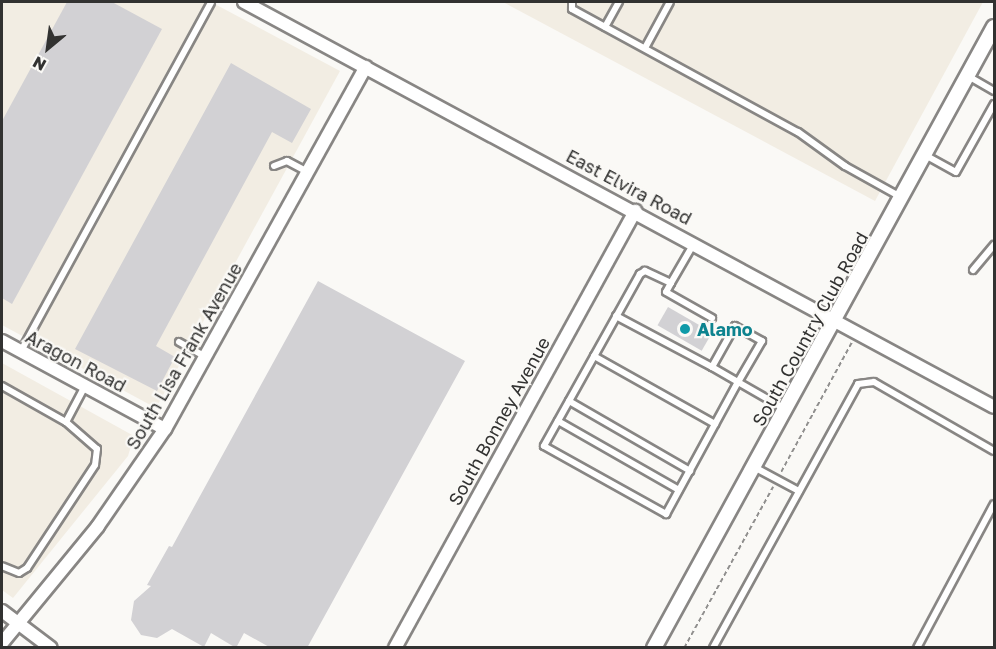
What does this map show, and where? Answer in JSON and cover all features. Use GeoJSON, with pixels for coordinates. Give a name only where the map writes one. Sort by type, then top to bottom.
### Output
{"type":"FeatureCollection","features":[{"type":"Feature","properties":{"kind":"street","name":"East Elvira Road"},"geometry":{"type":"LineString","coordinates":[[244,2],[837,319],[994,407]]}},
{"type":"Feature","properties":{"kind":"street","name":"South Country Club Road"},"geometry":{"type":"LineString","coordinates":[[654,648],[837,319],[994,27]]}},
{"type":"Feature","properties":{"kind":"street","name":"South Lisa Frank Avenue"},"geometry":{"type":"LineString","coordinates":[[2,643],[98,526],[165,429],[366,67]]}},
{"type":"Feature","properties":{"kind":"street","name":"South Bonney Avenue"},"geometry":{"type":"LineString","coordinates":[[395,648],[635,211]]}},
{"type":"Feature","properties":{"kind":"street","name":"Aragon Road"},"geometry":{"type":"LineString","coordinates":[[2,341],[165,429]]}},
{"type":"Feature","properties":{"kind":"street"},"geometry":{"type":"LineString","coordinates":[[2,611],[51,648]]}},
{"type":"Feature","properties":{"kind":"lane"},"geometry":{"type":"LineString","coordinates":[[20,351],[211,2]]}},
{"type":"Feature","properties":{"kind":"lane"},"geometry":{"type":"LineString","coordinates":[[572,2],[572,9],[798,132],[845,166],[902,198]]}},
{"type":"Feature","properties":{"kind":"lane"},"geometry":{"type":"LineString","coordinates":[[605,27],[619,2]]}},
{"type":"Feature","properties":{"kind":"lane"},"geometry":{"type":"LineString","coordinates":[[645,48],[670,2]]}},
{"type":"Feature","properties":{"kind":"lane"},"geometry":{"type":"LineString","coordinates":[[968,76],[994,91]]}},
{"type":"Feature","properties":{"kind":"lane"},"geometry":{"type":"LineString","coordinates":[[926,154],[956,172],[994,104]]}},
{"type":"Feature","properties":{"kind":"lane"},"geometry":{"type":"LineString","coordinates":[[274,166],[287,161],[308,172]]}},
{"type":"Feature","properties":{"kind":"lane"},"geometry":{"type":"LineString","coordinates":[[695,243],[666,292],[712,318]]}},
{"type":"Feature","properties":{"kind":"lane"},"geometry":{"type":"LineString","coordinates":[[973,270],[994,245]]}},
{"type":"Feature","properties":{"kind":"lane"},"geometry":{"type":"LineString","coordinates":[[671,283],[645,271],[640,274],[544,446],[666,514],[762,341],[735,326],[712,367]]}},
{"type":"Feature","properties":{"kind":"lane"},"geometry":{"type":"LineString","coordinates":[[616,316],[712,367],[786,410]]}},
{"type":"Feature","properties":{"kind":"lane"},"geometry":{"type":"LineString","coordinates":[[179,342],[207,357]]}},
{"type":"Feature","properties":{"kind":"lane"},"geometry":{"type":"LineString","coordinates":[[594,356],[715,424]]}},
{"type":"Feature","properties":{"kind":"lane"},"geometry":{"type":"LineString","coordinates":[[713,648],[858,384],[874,382],[994,451]]}},
{"type":"Feature","properties":{"kind":"lane"},"geometry":{"type":"LineString","coordinates":[[2,386],[66,422],[97,448],[95,465],[27,568],[19,573],[2,566]]}},
{"type":"Feature","properties":{"kind":"lane"},"geometry":{"type":"LineString","coordinates":[[66,422],[85,386]]}},
{"type":"Feature","properties":{"kind":"lane"},"geometry":{"type":"LineString","coordinates":[[569,401],[690,471]]}},
{"type":"Feature","properties":{"kind":"lane"},"geometry":{"type":"LineString","coordinates":[[558,421],[679,490]]}},
{"type":"Feature","properties":{"kind":"lane"},"geometry":{"type":"LineString","coordinates":[[754,467],[799,491]]}},
{"type":"Feature","properties":{"kind":"lane"},"geometry":{"type":"LineString","coordinates":[[917,648],[994,504]]}},
{"type":"Feature","properties":{"kind":"path"},"geometry":{"type":"LineString","coordinates":[[684,648],[858,331]]}},
{"type":"Feature","properties":{"kind":"shaded area"},"geometry":{"type":"Polygon","coordinates":[[[2,2],[211,2],[340,71],[156,408],[2,325],[2,2]]]}},
{"type":"Feature","properties":{"kind":"shaded area"},"geometry":{"type":"Polygon","coordinates":[[[503,2],[983,2],[875,201],[503,2]]]}},
{"type":"Feature","properties":{"kind":"shaded area"},"geometry":{"type":"Polygon","coordinates":[[[2,363],[134,436],[128,456],[13,598],[2,590],[2,363]]]}},
{"type":"Feature","properties":{"kind":"building"},"geometry":{"type":"Polygon","coordinates":[[[67,2],[112,2],[162,29],[12,304],[2,298],[2,121],[67,2]]]}},
{"type":"Feature","properties":{"kind":"building"},"geometry":{"type":"Polygon","coordinates":[[[231,63],[311,109],[292,143],[272,132],[156,346],[175,357],[157,391],[75,349],[231,63]]]}},
{"type":"Feature","properties":{"kind":"building"},"geometry":{"type":"Polygon","coordinates":[[[318,281],[465,361],[307,648],[271,648],[244,633],[236,648],[211,633],[204,647],[172,629],[157,638],[141,635],[131,620],[134,601],[151,586],[147,585],[169,546],[172,547],[318,281]]]}},
{"type":"Feature","properties":{"kind":"building","name":"Alamo"},"geometry":{"type":"Polygon","coordinates":[[[668,307],[712,332],[702,351],[658,325],[668,307]]]}},
{"type":"Feature","properties":{"kind":"place","name":"Alamo"},"geometry":{"type":"Point","coordinates":[685,329]}}]}
